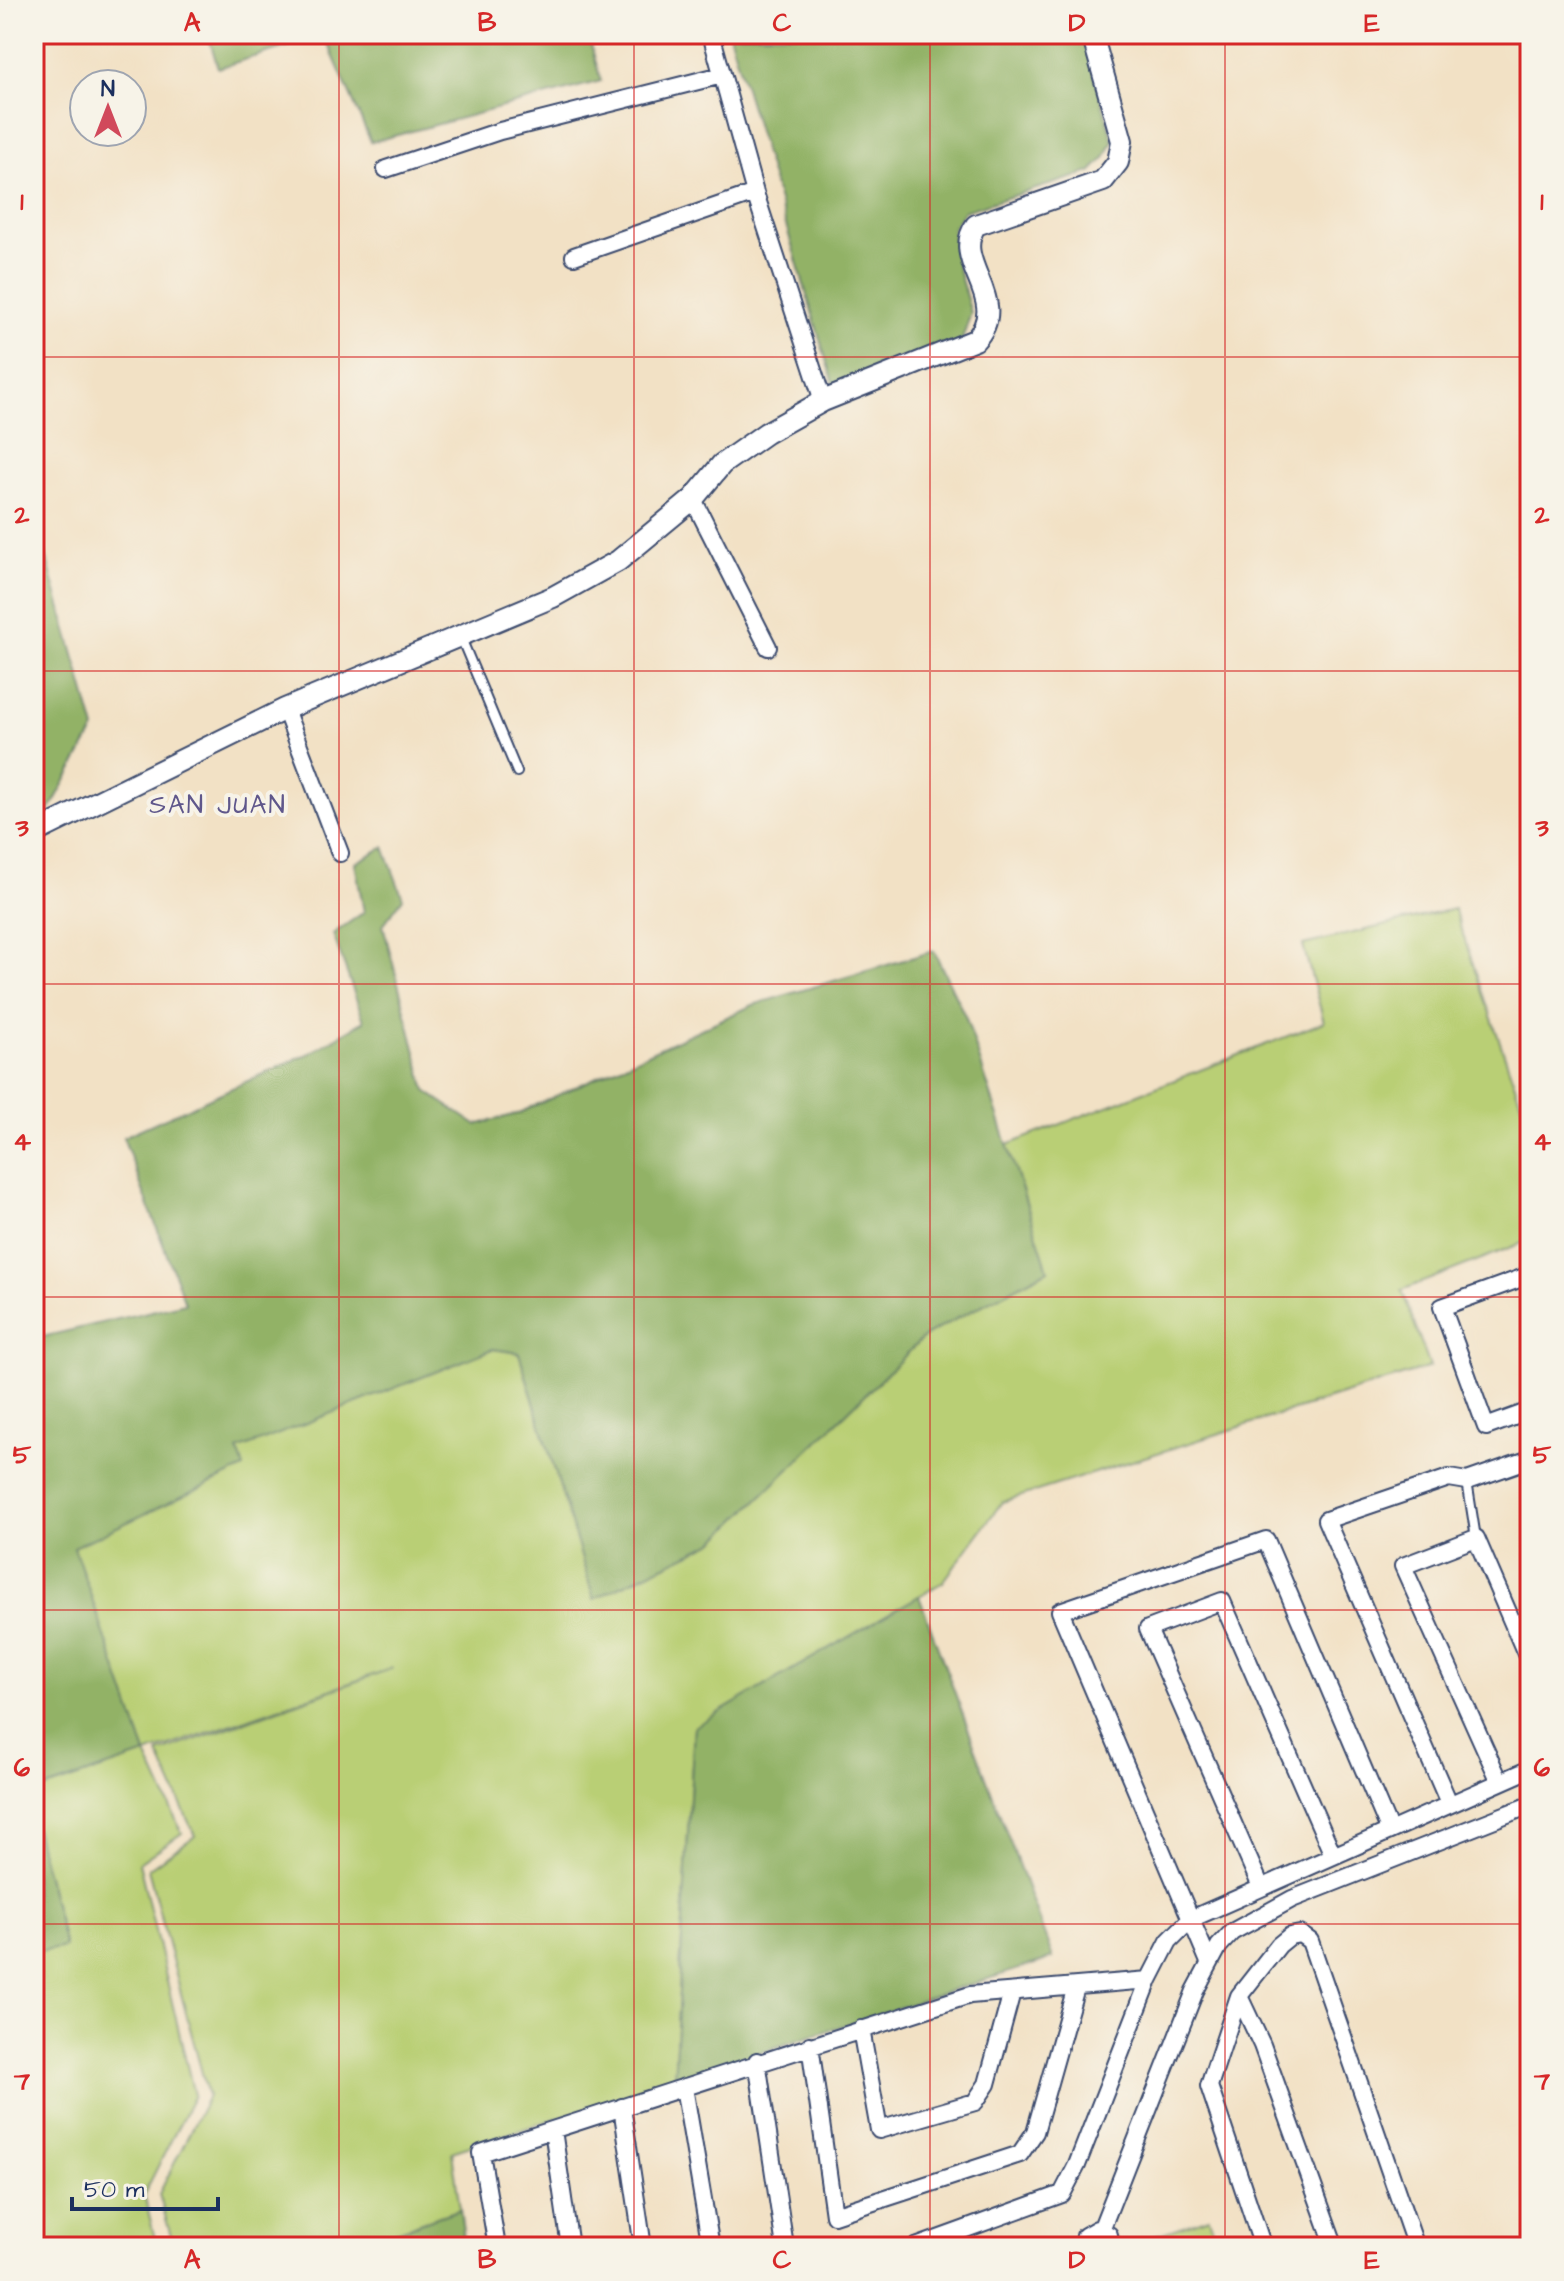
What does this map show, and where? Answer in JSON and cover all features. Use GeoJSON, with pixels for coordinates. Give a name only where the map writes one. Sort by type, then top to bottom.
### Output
{"type":"FeatureCollection","features":[{"type":"Feature","properties":{"kind":"street"},"geometry":{"type":"LineString","coordinates":[[711,34],[755,193],[823,401]]}},
{"type":"Feature","properties":{"kind":"street"},"geometry":{"type":"LineString","coordinates":[[34,833],[285,709],[553,597],[618,561],[693,499],[722,464],[823,401],[975,340],[987,328],[990,312],[968,246],[970,234],[976,225],[1103,181],[1118,162],[1122,141],[1092,34]]}},
{"type":"Feature","properties":{"kind":"street"},"geometry":{"type":"LineString","coordinates":[[386,169],[500,131],[722,75]]}},
{"type":"Feature","properties":{"kind":"street"},"geometry":{"type":"LineString","coordinates":[[574,256],[755,193]]}},
{"type":"Feature","properties":{"kind":"street"},"geometry":{"type":"LineString","coordinates":[[693,499],[768,647]]}},
{"type":"Feature","properties":{"kind":"street"},"geometry":{"type":"LineString","coordinates":[[285,709],[340,853]]}},
{"type":"Feature","properties":{"kind":"street"},"geometry":{"type":"LineString","coordinates":[[1530,1275],[1442,1307],[1486,1427],[1530,1411]]}},
{"type":"Feature","properties":{"kind":"street"},"geometry":{"type":"LineString","coordinates":[[1449,1803],[1326,1520],[1449,1478],[1467,1481],[1530,1459]]}},
{"type":"Feature","properties":{"kind":"street"},"geometry":{"type":"LineString","coordinates":[[1500,1782],[1403,1566],[1476,1538],[1530,1663]]}},
{"type":"Feature","properties":{"kind":"street"},"geometry":{"type":"LineString","coordinates":[[1209,1962],[1060,1611],[1266,1540],[1389,1829]]}},
{"type":"Feature","properties":{"kind":"street"},"geometry":{"type":"LineString","coordinates":[[1261,1887],[1148,1629],[1222,1601],[1333,1855]]}},
{"type":"Feature","properties":{"kind":"street"},"geometry":{"type":"LineString","coordinates":[[916,2247],[1062,2194],[1077,2165],[1149,1980],[1169,1941],[1191,1919],[1530,1769]]}},
{"type":"Feature","properties":{"kind":"street"},"geometry":{"type":"LineString","coordinates":[[1101,2230],[1209,1962],[1232,1932],[1292,1899],[1530,1805]]}},
{"type":"Feature","properties":{"kind":"street"},"geometry":{"type":"LineString","coordinates":[[1263,2247],[1209,2086],[1239,1996],[1290,1936],[1300,1934],[1310,1941],[1416,2247]]}},
{"type":"Feature","properties":{"kind":"street"},"geometry":{"type":"LineString","coordinates":[[497,2247],[481,2153],[757,2061],[970,1995],[1149,1980]]}},
{"type":"Feature","properties":{"kind":"street"},"geometry":{"type":"LineString","coordinates":[[810,2045],[834,2215],[1020,2154],[1026,2149],[1035,2132],[1076,1987]]}},
{"type":"Feature","properties":{"kind":"street"},"geometry":{"type":"LineString","coordinates":[[861,2029],[879,2130],[975,2102],[987,2084],[1012,1992]]}},
{"type":"Feature","properties":{"kind":"street"},"geometry":{"type":"LineString","coordinates":[[1239,1996],[1262,2045],[1335,2247]]}},
{"type":"Feature","properties":{"kind":"street"},"geometry":{"type":"LineString","coordinates":[[757,2061],[785,2247]]}},
{"type":"Feature","properties":{"kind":"street"},"geometry":{"type":"LineString","coordinates":[[684,2087],[711,2247]]}},
{"type":"Feature","properties":{"kind":"street"},"geometry":{"type":"LineString","coordinates":[[622,2107],[643,2247]]}},
{"type":"Feature","properties":{"kind":"street"},"geometry":{"type":"LineString","coordinates":[[553,2130],[570,2247]]}},
{"type":"Feature","properties":{"kind":"street"},"geometry":{"type":"LineString","coordinates":[[1083,2247],[1088,2233],[1101,2230],[1109,2235],[1111,2247]]}},
{"type":"Feature","properties":{"kind":"lane"},"geometry":{"type":"LineString","coordinates":[[461,638],[517,772]]}},
{"type":"Feature","properties":{"kind":"lane"},"geometry":{"type":"LineString","coordinates":[[1467,1481],[1476,1538]]}},
{"type":"Feature","properties":{"kind":"green space"},"geometry":{"type":"Polygon","coordinates":[[[208,34],[588,34],[601,81],[371,142],[324,35],[218,68],[208,34]]]}},
{"type":"Feature","properties":{"kind":"green space"},"geometry":{"type":"Polygon","coordinates":[[[729,34],[1083,34],[1113,141],[1105,158],[1091,172],[964,211],[953,228],[954,255],[971,313],[961,343],[834,386],[729,34]]]}},
{"type":"Feature","properties":{"kind":"green space"},"geometry":{"type":"Polygon","coordinates":[[[34,527],[44,549],[95,729],[44,820],[34,825],[34,527]]]}},
{"type":"Feature","properties":{"kind":"green space"},"geometry":{"type":"Polygon","coordinates":[[[384,847],[403,898],[383,925],[426,1091],[476,1125],[517,1114],[753,1005],[934,951],[966,1018],[1048,1270],[926,1335],[714,1542],[594,1599],[519,1353],[493,1349],[238,1450],[244,1468],[74,1547],[146,1754],[34,1792],[34,1755],[40,1752],[34,1732],[34,1339],[185,1303],[123,1137],[310,1053],[364,1021],[333,934],[364,912],[355,863],[384,847]]]}},
{"type":"Feature","properties":{"kind":"green space"},"geometry":{"type":"Polygon","coordinates":[[[1454,909],[1530,1129],[1530,1240],[1402,1290],[1430,1367],[1002,1502],[943,1582],[694,1727],[674,2080],[452,2152],[460,2209],[351,2247],[174,2247],[159,2194],[208,2096],[148,1869],[195,1836],[158,1753],[393,1668],[146,1754],[73,1547],[243,1468],[237,1450],[493,1349],[519,1353],[594,1598],[714,1542],[926,1335],[1048,1270],[1007,1145],[1324,1022],[1303,945],[1454,909]]]}},
{"type":"Feature","properties":{"kind":"green space"},"geometry":{"type":"Polygon","coordinates":[[[919,1596],[1053,1958],[674,2080],[694,1727],[919,1596]]]}},
{"type":"Feature","properties":{"kind":"green space"},"geometry":{"type":"Polygon","coordinates":[[[146,1754],[182,1833],[139,1863],[194,2095],[144,2194],[157,2247],[34,2247],[34,1953],[65,1946],[34,1825],[34,1792],[146,1754]]]}},
{"type":"Feature","properties":{"kind":"green space"},"geometry":{"type":"Polygon","coordinates":[[[34,1825],[65,1947],[34,1953],[34,1825]]]}},
{"type":"Feature","properties":{"kind":"green space"},"geometry":{"type":"Polygon","coordinates":[[[460,2209],[465,2247],[351,2247],[460,2209]]]}},
{"type":"Feature","properties":{"kind":"green space"},"geometry":{"type":"Polygon","coordinates":[[[1209,2217],[1219,2247],[1148,2247],[1145,2239],[1209,2217]]]}},
{"type":"Feature","properties":{"kind":"district","name":"SAN JUAN"},"geometry":{"type":"Point","coordinates":[218,805]}}]}
